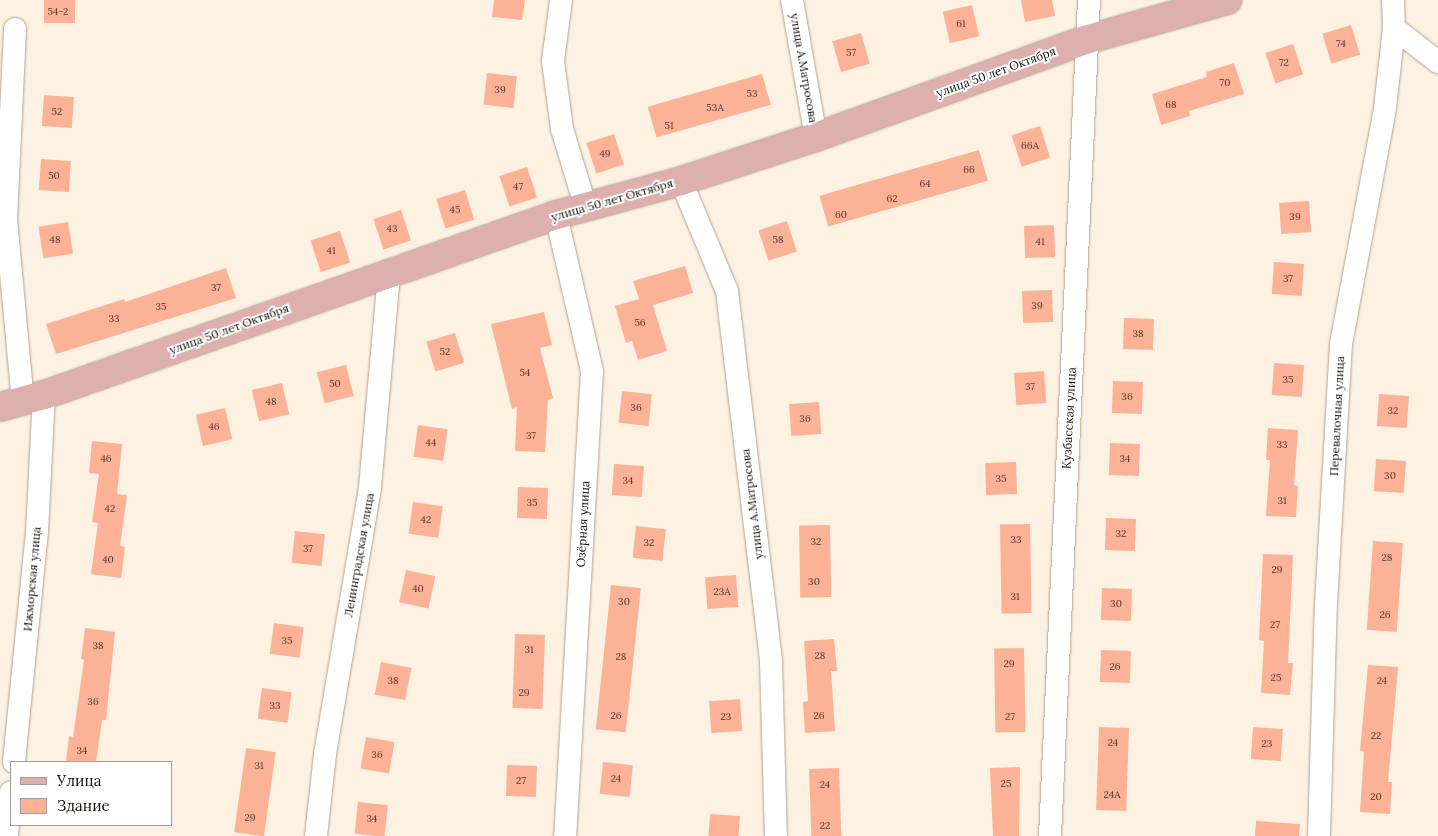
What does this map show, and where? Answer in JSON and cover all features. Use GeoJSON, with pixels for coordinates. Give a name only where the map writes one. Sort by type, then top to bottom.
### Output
{"type":"FeatureCollection","features":[{"type":"Feature","properties":{"kind":"main road","name":"улица 50 лет Октября"},"geometry":{"type":"LineString","coordinates":[[22,401],[556,215],[681,181],[816,137],[1085,40],[1227,0]]}},
{"type":"Feature","properties":{"kind":"street"},"geometry":{"type":"LineString","coordinates":[[561,0],[553,61],[562,129],[586,208]]}},
{"type":"Feature","properties":{"kind":"street","name":"улица А.Матросова"},"geometry":{"type":"LineString","coordinates":[[792,0],[816,137]]}},
{"type":"Feature","properties":{"kind":"street","name":"Кузбасская улица"},"geometry":{"type":"LineString","coordinates":[[1050,836],[1085,40],[1089,0]]}},
{"type":"Feature","properties":{"kind":"street","name":"Перевалочная улица"},"geometry":{"type":"LineString","coordinates":[[1319,836],[1326,604],[1342,344],[1386,108],[1394,28],[1393,0]]}},
{"type":"Feature","properties":{"kind":"street"},"geometry":{"type":"LineString","coordinates":[[1394,28],[1438,62]]}},
{"type":"Feature","properties":{"kind":"street","name":"Ижморская улица"},"geometry":{"type":"LineString","coordinates":[[14,761],[37,532],[22,401],[6,219],[15,29]]}},
{"type":"Feature","properties":{"kind":"street","name":"улица А.Матросова"},"geometry":{"type":"LineString","coordinates":[[681,181],[727,291],[771,661],[776,836]]}},
{"type":"Feature","properties":{"kind":"street","name":"Озёрная улица"},"geometry":{"type":"LineString","coordinates":[[556,215],[592,371],[565,836]]}},
{"type":"Feature","properties":{"kind":"street","name":"Ленинградская улица"},"geometry":{"type":"LineString","coordinates":[[316,836],[325,754],[370,487],[389,272]]}},
{"type":"Feature","properties":{"kind":"street"},"geometry":{"type":"LineString","coordinates":[[7,836],[10,803]]}},
{"type":"Feature","properties":{"kind":"building"},"geometry":{"type":"Polygon","coordinates":[[[44,0],[75,0],[75,23],[44,23],[44,0]]]}},
{"type":"Feature","properties":{"kind":"building"},"geometry":{"type":"Polygon","coordinates":[[[494,0],[525,0],[522,20],[492,17],[494,0]]]}},
{"type":"Feature","properties":{"kind":"building"},"geometry":{"type":"Polygon","coordinates":[[[1021,0],[1052,0],[1055,16],[1025,22],[1021,0]]]}},
{"type":"Feature","properties":{"kind":"building"},"geometry":{"type":"Polygon","coordinates":[[[972,5],[979,36],[950,43],[943,12],[972,5]]]}},
{"type":"Feature","properties":{"kind":"building"},"geometry":{"type":"Polygon","coordinates":[[[1351,25],[1360,55],[1331,63],[1322,34],[1351,25]]]}},
{"type":"Feature","properties":{"kind":"building"},"geometry":{"type":"Polygon","coordinates":[[[861,33],[870,64],[841,72],[832,41],[861,33]]]}},
{"type":"Feature","properties":{"kind":"building"},"geometry":{"type":"Polygon","coordinates":[[[1293,44],[1303,74],[1275,83],[1265,53],[1293,44]]]}},
{"type":"Feature","properties":{"kind":"building"},"geometry":{"type":"Polygon","coordinates":[[[1234,63],[1244,94],[1189,111],[1190,116],[1161,125],[1152,94],[1207,77],[1206,72],[1234,63]]]}},
{"type":"Feature","properties":{"kind":"building"},"geometry":{"type":"Polygon","coordinates":[[[487,73],[517,76],[513,108],[484,105],[487,73]]]}},
{"type":"Feature","properties":{"kind":"building"},"geometry":{"type":"Polygon","coordinates":[[[762,74],[771,105],[656,138],[648,107],[762,74]]]}},
{"type":"Feature","properties":{"kind":"building"},"geometry":{"type":"Polygon","coordinates":[[[44,95],[74,97],[72,128],[42,126],[44,95]]]}},
{"type":"Feature","properties":{"kind":"building"},"geometry":{"type":"Polygon","coordinates":[[[1040,126],[1050,157],[1022,167],[1011,135],[1040,126]]]}},
{"type":"Feature","properties":{"kind":"building"},"geometry":{"type":"Polygon","coordinates":[[[614,134],[624,164],[596,173],[586,143],[614,134]]]}},
{"type":"Feature","properties":{"kind":"building"},"geometry":{"type":"Polygon","coordinates":[[[979,150],[988,181],[828,227],[819,196],[979,150]]]}},
{"type":"Feature","properties":{"kind":"building"},"geometry":{"type":"Polygon","coordinates":[[[41,159],[71,161],[69,192],[39,190],[41,159]]]}},
{"type":"Feature","properties":{"kind":"building"},"geometry":{"type":"Polygon","coordinates":[[[527,167],[537,197],[509,206],[499,176],[527,167]]]}},
{"type":"Feature","properties":{"kind":"building"},"geometry":{"type":"Polygon","coordinates":[[[465,190],[474,220],[445,228],[436,199],[465,190]]]}},
{"type":"Feature","properties":{"kind":"building"},"geometry":{"type":"Polygon","coordinates":[[[1309,201],[1311,232],[1281,234],[1279,203],[1309,201]]]}},
{"type":"Feature","properties":{"kind":"building"},"geometry":{"type":"Polygon","coordinates":[[[401,210],[411,240],[383,249],[373,219],[401,210]]]}},
{"type":"Feature","properties":{"kind":"building"},"geometry":{"type":"Polygon","coordinates":[[[787,221],[797,251],[768,261],[758,230],[787,221]]]}},
{"type":"Feature","properties":{"kind":"building"},"geometry":{"type":"Polygon","coordinates":[[[68,222],[73,254],[43,258],[38,227],[68,222]]]}},
{"type":"Feature","properties":{"kind":"building"},"geometry":{"type":"Polygon","coordinates":[[[1054,225],[1055,257],[1025,258],[1024,226],[1054,225]]]}},
{"type":"Feature","properties":{"kind":"building"},"geometry":{"type":"Polygon","coordinates":[[[340,231],[350,262],[321,272],[311,241],[340,231]]]}},
{"type":"Feature","properties":{"kind":"building"},"geometry":{"type":"Polygon","coordinates":[[[1274,262],[1304,264],[1302,296],[1272,294],[1274,262]]]}},
{"type":"Feature","properties":{"kind":"building"},"geometry":{"type":"Polygon","coordinates":[[[685,266],[693,293],[653,305],[667,351],[638,360],[632,341],[626,343],[615,306],[639,299],[633,281],[685,266]]]}},
{"type":"Feature","properties":{"kind":"building"},"geometry":{"type":"Polygon","coordinates":[[[226,268],[236,298],[56,354],[46,324],[124,299],[125,302],[226,268]]]}},
{"type":"Feature","properties":{"kind":"building"},"geometry":{"type":"Polygon","coordinates":[[[1052,290],[1053,322],[1023,323],[1022,291],[1052,290]]]}},
{"type":"Feature","properties":{"kind":"building"},"geometry":{"type":"Polygon","coordinates":[[[544,312],[552,345],[540,348],[553,398],[548,400],[545,452],[515,451],[517,407],[512,409],[491,324],[544,312]]]}},
{"type":"Feature","properties":{"kind":"building"},"geometry":{"type":"Polygon","coordinates":[[[1124,318],[1154,319],[1153,350],[1123,349],[1124,318]]]}},
{"type":"Feature","properties":{"kind":"building"},"geometry":{"type":"Polygon","coordinates":[[[455,333],[464,363],[435,371],[426,342],[455,333]]]}},
{"type":"Feature","properties":{"kind":"building"},"geometry":{"type":"Polygon","coordinates":[[[1274,363],[1304,365],[1302,397],[1272,395],[1274,363]]]}},
{"type":"Feature","properties":{"kind":"building"},"geometry":{"type":"Polygon","coordinates":[[[346,365],[354,396],[325,403],[317,372],[346,365]]]}},
{"type":"Feature","properties":{"kind":"building"},"geometry":{"type":"Polygon","coordinates":[[[1044,371],[1046,403],[1016,405],[1014,373],[1044,371]]]}},
{"type":"Feature","properties":{"kind":"building"},"geometry":{"type":"Polygon","coordinates":[[[1113,381],[1143,382],[1142,414],[1112,413],[1113,381]]]}},
{"type":"Feature","properties":{"kind":"building"},"geometry":{"type":"Polygon","coordinates":[[[282,383],[289,414],[259,421],[252,390],[282,383]]]}},
{"type":"Feature","properties":{"kind":"building"},"geometry":{"type":"Polygon","coordinates":[[[622,391],[652,394],[648,426],[619,423],[622,391]]]}},
{"type":"Feature","properties":{"kind":"building"},"geometry":{"type":"Polygon","coordinates":[[[1379,394],[1409,396],[1407,428],[1377,426],[1379,394]]]}},
{"type":"Feature","properties":{"kind":"building"},"geometry":{"type":"Polygon","coordinates":[[[819,402],[821,434],[791,436],[789,404],[819,402]]]}},
{"type":"Feature","properties":{"kind":"building"},"geometry":{"type":"Polygon","coordinates":[[[225,408],[232,439],[203,446],[196,415],[225,408]]]}},
{"type":"Feature","properties":{"kind":"building"},"geometry":{"type":"Polygon","coordinates":[[[418,425],[448,429],[443,461],[414,457],[418,425]]]}},
{"type":"Feature","properties":{"kind":"building"},"geometry":{"type":"Polygon","coordinates":[[[1268,428],[1298,430],[1294,485],[1298,486],[1296,517],[1266,516],[1270,460],[1266,460],[1268,428]]]}},
{"type":"Feature","properties":{"kind":"building"},"geometry":{"type":"Polygon","coordinates":[[[92,441],[122,444],[117,494],[127,495],[120,546],[125,547],[121,578],[91,574],[98,523],[92,522],[99,474],[89,473],[92,441]]]}},
{"type":"Feature","properties":{"kind":"building"},"geometry":{"type":"Polygon","coordinates":[[[1110,443],[1140,444],[1139,476],[1109,475],[1110,443]]]}},
{"type":"Feature","properties":{"kind":"building"},"geometry":{"type":"Polygon","coordinates":[[[1376,459],[1406,461],[1404,493],[1374,491],[1376,459]]]}},
{"type":"Feature","properties":{"kind":"building"},"geometry":{"type":"Polygon","coordinates":[[[1016,462],[1017,494],[986,495],[985,463],[1016,462]]]}},
{"type":"Feature","properties":{"kind":"building"},"geometry":{"type":"Polygon","coordinates":[[[614,464],[644,466],[642,497],[612,495],[614,464]]]}},
{"type":"Feature","properties":{"kind":"building"},"geometry":{"type":"Polygon","coordinates":[[[518,487],[548,488],[547,519],[517,518],[518,487]]]}},
{"type":"Feature","properties":{"kind":"building"},"geometry":{"type":"Polygon","coordinates":[[[413,502],[443,506],[438,538],[409,534],[413,502]]]}},
{"type":"Feature","properties":{"kind":"building"},"geometry":{"type":"Polygon","coordinates":[[[1106,518],[1136,519],[1135,551],[1105,550],[1106,518]]]}},
{"type":"Feature","properties":{"kind":"building"},"geometry":{"type":"Polygon","coordinates":[[[1030,524],[1032,613],[1002,614],[1000,525],[1030,524]]]}},
{"type":"Feature","properties":{"kind":"building"},"geometry":{"type":"Polygon","coordinates":[[[830,525],[831,597],[800,598],[799,526],[830,525]]]}},
{"type":"Feature","properties":{"kind":"building"},"geometry":{"type":"Polygon","coordinates":[[[636,526],[666,529],[662,561],[633,558],[636,526]]]}},
{"type":"Feature","properties":{"kind":"building"},"geometry":{"type":"Polygon","coordinates":[[[295,531],[325,534],[321,566],[292,563],[295,531]]]}},
{"type":"Feature","properties":{"kind":"building"},"geometry":{"type":"Polygon","coordinates":[[[1373,541],[1403,543],[1397,632],[1367,630],[1373,541]]]}},
{"type":"Feature","properties":{"kind":"building"},"geometry":{"type":"Polygon","coordinates":[[[1263,554],[1293,555],[1288,663],[1293,663],[1290,695],[1261,693],[1264,641],[1259,640],[1263,554]]]}},
{"type":"Feature","properties":{"kind":"building"},"geometry":{"type":"Polygon","coordinates":[[[406,570],[435,576],[428,609],[399,602],[406,570]]]}},
{"type":"Feature","properties":{"kind":"building"},"geometry":{"type":"Polygon","coordinates":[[[736,575],[738,607],[707,609],[705,577],[736,575]]]}},
{"type":"Feature","properties":{"kind":"building"},"geometry":{"type":"Polygon","coordinates":[[[611,585],[641,588],[626,732],[596,729],[611,585]]]}},
{"type":"Feature","properties":{"kind":"building"},"geometry":{"type":"Polygon","coordinates":[[[1102,588],[1132,589],[1131,621],[1101,620],[1102,588]]]}},
{"type":"Feature","properties":{"kind":"building"},"geometry":{"type":"Polygon","coordinates":[[[274,623],[304,627],[299,658],[270,654],[274,623]]]}},
{"type":"Feature","properties":{"kind":"building"},"geometry":{"type":"Polygon","coordinates":[[[85,628],[115,632],[106,720],[102,720],[96,761],[66,761],[69,736],[73,737],[84,660],[81,659],[85,628]]]}},
{"type":"Feature","properties":{"kind":"building"},"geometry":{"type":"Polygon","coordinates":[[[515,634],[545,635],[542,709],[512,708],[515,634]]]}},
{"type":"Feature","properties":{"kind":"building"},"geometry":{"type":"Polygon","coordinates":[[[834,639],[837,671],[831,671],[835,731],[805,733],[803,702],[808,701],[804,641],[834,639]]]}},
{"type":"Feature","properties":{"kind":"building"},"geometry":{"type":"Polygon","coordinates":[[[1024,648],[1025,732],[995,733],[994,649],[1024,648]]]}},
{"type":"Feature","properties":{"kind":"building"},"geometry":{"type":"Polygon","coordinates":[[[1101,650],[1131,651],[1130,683],[1100,682],[1101,650]]]}},
{"type":"Feature","properties":{"kind":"building"},"geometry":{"type":"Polygon","coordinates":[[[381,662],[411,668],[405,700],[375,694],[381,662]]]}},
{"type":"Feature","properties":{"kind":"building"},"geometry":{"type":"Polygon","coordinates":[[[1368,665],[1398,667],[1388,782],[1392,782],[1390,814],[1360,812],[1364,752],[1360,751],[1368,665]]]}},
{"type":"Feature","properties":{"kind":"building"},"geometry":{"type":"Polygon","coordinates":[[[262,688],[292,692],[287,723],[258,719],[262,688]]]}},
{"type":"Feature","properties":{"kind":"building"},"geometry":{"type":"Polygon","coordinates":[[[740,699],[742,731],[711,733],[709,701],[740,699]]]}},
{"type":"Feature","properties":{"kind":"building"},"geometry":{"type":"Polygon","coordinates":[[[1099,727],[1129,728],[1126,811],[1096,810],[1099,727]]]}},
{"type":"Feature","properties":{"kind":"building"},"geometry":{"type":"Polygon","coordinates":[[[1253,727],[1283,729],[1281,761],[1251,759],[1253,727]]]}},
{"type":"Feature","properties":{"kind":"building"},"geometry":{"type":"Polygon","coordinates":[[[366,737],[395,742],[389,774],[360,769],[366,737]]]}},
{"type":"Feature","properties":{"kind":"building"},"geometry":{"type":"Polygon","coordinates":[[[246,748],[276,752],[264,836],[234,832],[246,748]]]}},
{"type":"Feature","properties":{"kind":"building"},"geometry":{"type":"Polygon","coordinates":[[[603,762],[633,765],[629,797],[600,794],[603,762]]]}},
{"type":"Feature","properties":{"kind":"building"},"geometry":{"type":"Polygon","coordinates":[[[507,765],[537,766],[536,797],[506,796],[507,765]]]}},
{"type":"Feature","properties":{"kind":"building"},"geometry":{"type":"Polygon","coordinates":[[[1020,767],[1019,836],[993,836],[990,768],[1020,767]]]}},
{"type":"Feature","properties":{"kind":"building"},"geometry":{"type":"Polygon","coordinates":[[[839,768],[841,836],[811,836],[809,769],[839,768]]]}},
{"type":"Feature","properties":{"kind":"building"},"geometry":{"type":"Polygon","coordinates":[[[358,802],[388,805],[385,836],[355,834],[358,802]]]}},
{"type":"Feature","properties":{"kind":"building"},"geometry":{"type":"Polygon","coordinates":[[[710,814],[740,816],[739,836],[708,836],[710,814]]]}},
{"type":"Feature","properties":{"kind":"building"},"geometry":{"type":"Polygon","coordinates":[[[1256,821],[1300,824],[1299,836],[1255,836],[1256,821]]]}}]}
